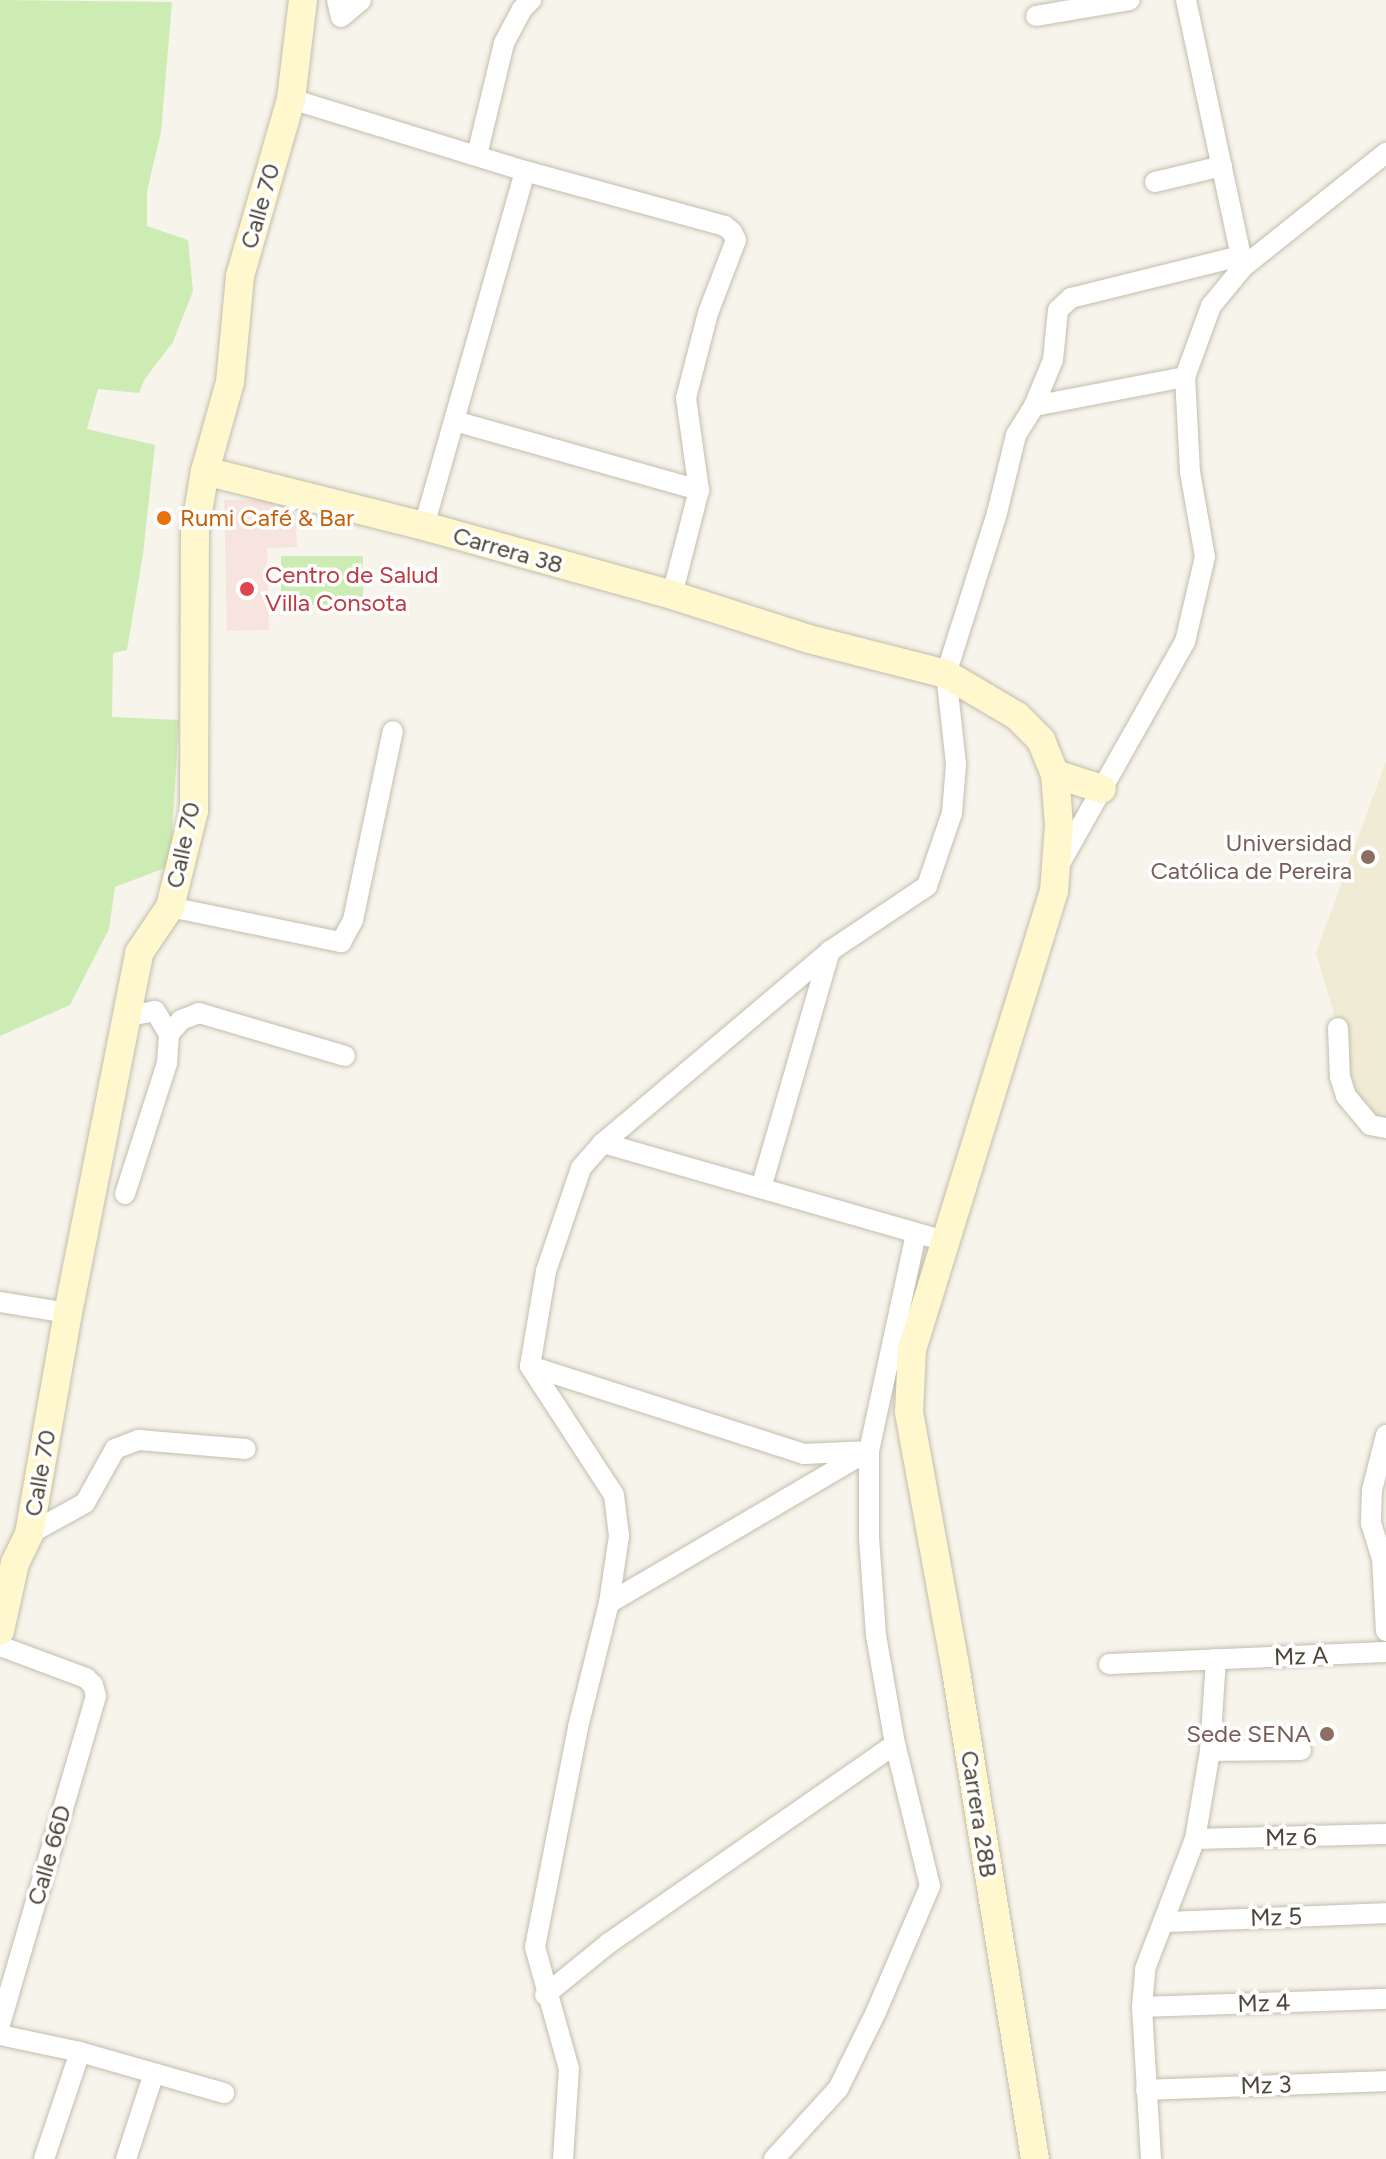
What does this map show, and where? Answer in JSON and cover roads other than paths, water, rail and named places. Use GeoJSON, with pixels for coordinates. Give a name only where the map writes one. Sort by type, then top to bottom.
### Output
{"type":"FeatureCollection","features":[{"type":"Feature","properties":{"kind":"street","name":"Calle 70"},"geometry":{"type":"LineString","coordinates":[[0,1631],[7,1567],[29,1534],[68,1313],[139,953],[170,907],[194,811],[195,530],[205,471],[230,382],[240,276],[291,99],[303,0]]}},
{"type":"Feature","properties":{"kind":"street"},"geometry":{"type":"LineString","coordinates":[[339,9],[361,0]]}},
{"type":"Feature","properties":{"kind":"street"},"geometry":{"type":"LineString","coordinates":[[477,155],[504,43],[522,9],[531,0]]}},
{"type":"Feature","properties":{"kind":"street"},"geometry":{"type":"LineString","coordinates":[[1036,16],[1130,0]]}},
{"type":"Feature","properties":{"kind":"street"},"geometry":{"type":"LineString","coordinates":[[1186,0],[1242,261]]}},
{"type":"Feature","properties":{"kind":"street"},"geometry":{"type":"LineString","coordinates":[[291,99],[525,171],[725,226],[732,232],[736,240],[708,313],[686,398],[699,490],[672,595]]}},
{"type":"Feature","properties":{"kind":"street"},"geometry":{"type":"LineString","coordinates":[[1058,867],[1185,642],[1205,557],[1190,472],[1185,377],[1211,306],[1242,261],[1386,153]]}},
{"type":"Feature","properties":{"kind":"street"},"geometry":{"type":"LineString","coordinates":[[1155,182],[1222,166]]}},
{"type":"Feature","properties":{"kind":"street"},"geometry":{"type":"LineString","coordinates":[[424,526],[525,171]]}},
{"type":"Feature","properties":{"kind":"street"},"geometry":{"type":"LineString","coordinates":[[563,2159],[569,2069],[545,1995],[535,1947],[578,1727],[609,1603],[619,1536],[614,1495],[530,1366],[546,1271],[581,1168],[603,1143],[830,951],[927,886],[953,801],[956,764],[946,674],[997,513],[1016,435],[1034,406],[1053,360],[1058,310],[1071,298],[1242,261]]}},
{"type":"Feature","properties":{"kind":"street"},"geometry":{"type":"LineString","coordinates":[[1034,406],[1185,377]]}},
{"type":"Feature","properties":{"kind":"street"},"geometry":{"type":"LineString","coordinates":[[455,421],[699,490]]}},
{"type":"Feature","properties":{"kind":"street","name":"Carrera 38"},"geometry":{"type":"LineString","coordinates":[[205,471],[424,526],[672,595],[809,639],[946,674],[1017,716],[1041,740],[1055,774]]}},
{"type":"Feature","properties":{"kind":"street"},"geometry":{"type":"LineString","coordinates":[[170,907],[341,942],[353,920],[393,731]]}},
{"type":"Feature","properties":{"kind":"street"},"geometry":{"type":"LineString","coordinates":[[1055,774],[1102,789]]}},
{"type":"Feature","properties":{"kind":"street","name":"Carrera 28B"},"geometry":{"type":"LineString","coordinates":[[1035,2159],[909,1412],[912,1349],[1020,1008],[1058,867],[1055,774]]}},
{"type":"Feature","properties":{"kind":"street"},"geometry":{"type":"LineString","coordinates":[[761,1188],[830,951]]}},
{"type":"Feature","properties":{"kind":"street"},"geometry":{"type":"LineString","coordinates":[[125,1017],[155,1011],[169,1034],[167,1063],[125,1194]]}},
{"type":"Feature","properties":{"kind":"street"},"geometry":{"type":"LineString","coordinates":[[169,1034],[181,1020],[199,1013],[345,1056]]}},
{"type":"Feature","properties":{"kind":"street"},"geometry":{"type":"LineString","coordinates":[[1338,1028],[1340,1077],[1346,1096],[1370,1125],[1386,1128]]}},
{"type":"Feature","properties":{"kind":"street"},"geometry":{"type":"LineString","coordinates":[[603,1143],[944,1241]]}},
{"type":"Feature","properties":{"kind":"street"},"geometry":{"type":"LineString","coordinates":[[774,2159],[838,2089],[876,2012],[930,1886],[895,1744],[876,1635],[869,1537],[869,1451],[916,1233]]}},
{"type":"Feature","properties":{"kind":"street"},"geometry":{"type":"LineString","coordinates":[[0,1302],[68,1313]]}},
{"type":"Feature","properties":{"kind":"street"},"geometry":{"type":"LineString","coordinates":[[530,1366],[804,1454],[869,1451]]}},
{"type":"Feature","properties":{"kind":"street"},"geometry":{"type":"LineString","coordinates":[[1386,1435],[1372,1490],[1371,1523],[1382,1558],[1386,1631]]}},
{"type":"Feature","properties":{"kind":"street"},"geometry":{"type":"LineString","coordinates":[[29,1534],[85,1503],[115,1449],[139,1440],[246,1449]]}},
{"type":"Feature","properties":{"kind":"street"},"geometry":{"type":"LineString","coordinates":[[609,1603],[869,1451]]}},
{"type":"Feature","properties":{"kind":"street","name":"Calle 66D"},"geometry":{"type":"LineString","coordinates":[[0,1646],[86,1678],[93,1685],[96,1696],[0,2025]]}},
{"type":"Feature","properties":{"kind":"street","name":"Mz A"},"geometry":{"type":"LineString","coordinates":[[1109,1664],[1386,1652]]}},
{"type":"Feature","properties":{"kind":"street"},"geometry":{"type":"LineString","coordinates":[[1151,2159],[1142,2007],[1145,1969],[1195,1839],[1210,1751],[1216,1659]]}},
{"type":"Feature","properties":{"kind":"street"},"geometry":{"type":"LineString","coordinates":[[545,1995],[609,1943],[895,1744]]}},
{"type":"Feature","properties":{"kind":"street"},"geometry":{"type":"LineString","coordinates":[[1210,1751],[1301,1750]]}},
{"type":"Feature","properties":{"kind":"street","name":"Mz 6"},"geometry":{"type":"LineString","coordinates":[[1195,1839],[1386,1834]]}},
{"type":"Feature","properties":{"kind":"street","name":"Mz 5"},"geometry":{"type":"LineString","coordinates":[[1165,1922],[1386,1913]]}},
{"type":"Feature","properties":{"kind":"street","name":"Mz 4"},"geometry":{"type":"LineString","coordinates":[[1142,2007],[1386,1999]]}},
{"type":"Feature","properties":{"kind":"street"},"geometry":{"type":"LineString","coordinates":[[0,2035],[80,2052],[224,2093]]}},
{"type":"Feature","properties":{"kind":"street"},"geometry":{"type":"LineString","coordinates":[[44,2159],[80,2052]]}},
{"type":"Feature","properties":{"kind":"street"},"geometry":{"type":"LineString","coordinates":[[126,2159],[154,2073]]}},
{"type":"Feature","properties":{"kind":"street","name":"Mz 3"},"geometry":{"type":"LineString","coordinates":[[1146,2090],[1386,2081]]}},
{"type":"Feature","properties":{"kind":"place","name":"Rumi Café & Bar"},"geometry":{"type":"Point","coordinates":[164,518]}},
{"type":"Feature","properties":{"kind":"place","name":"Centro de Salud Villa Consota"},"geometry":{"type":"Point","coordinates":[247,589]}},
{"type":"Feature","properties":{"kind":"place","name":"Universidad Católica de Pereira"},"geometry":{"type":"Point","coordinates":[1368,857]}},
{"type":"Feature","properties":{"kind":"place","name":"Sede SENA"},"geometry":{"type":"Point","coordinates":[1327,1734]}}]}
